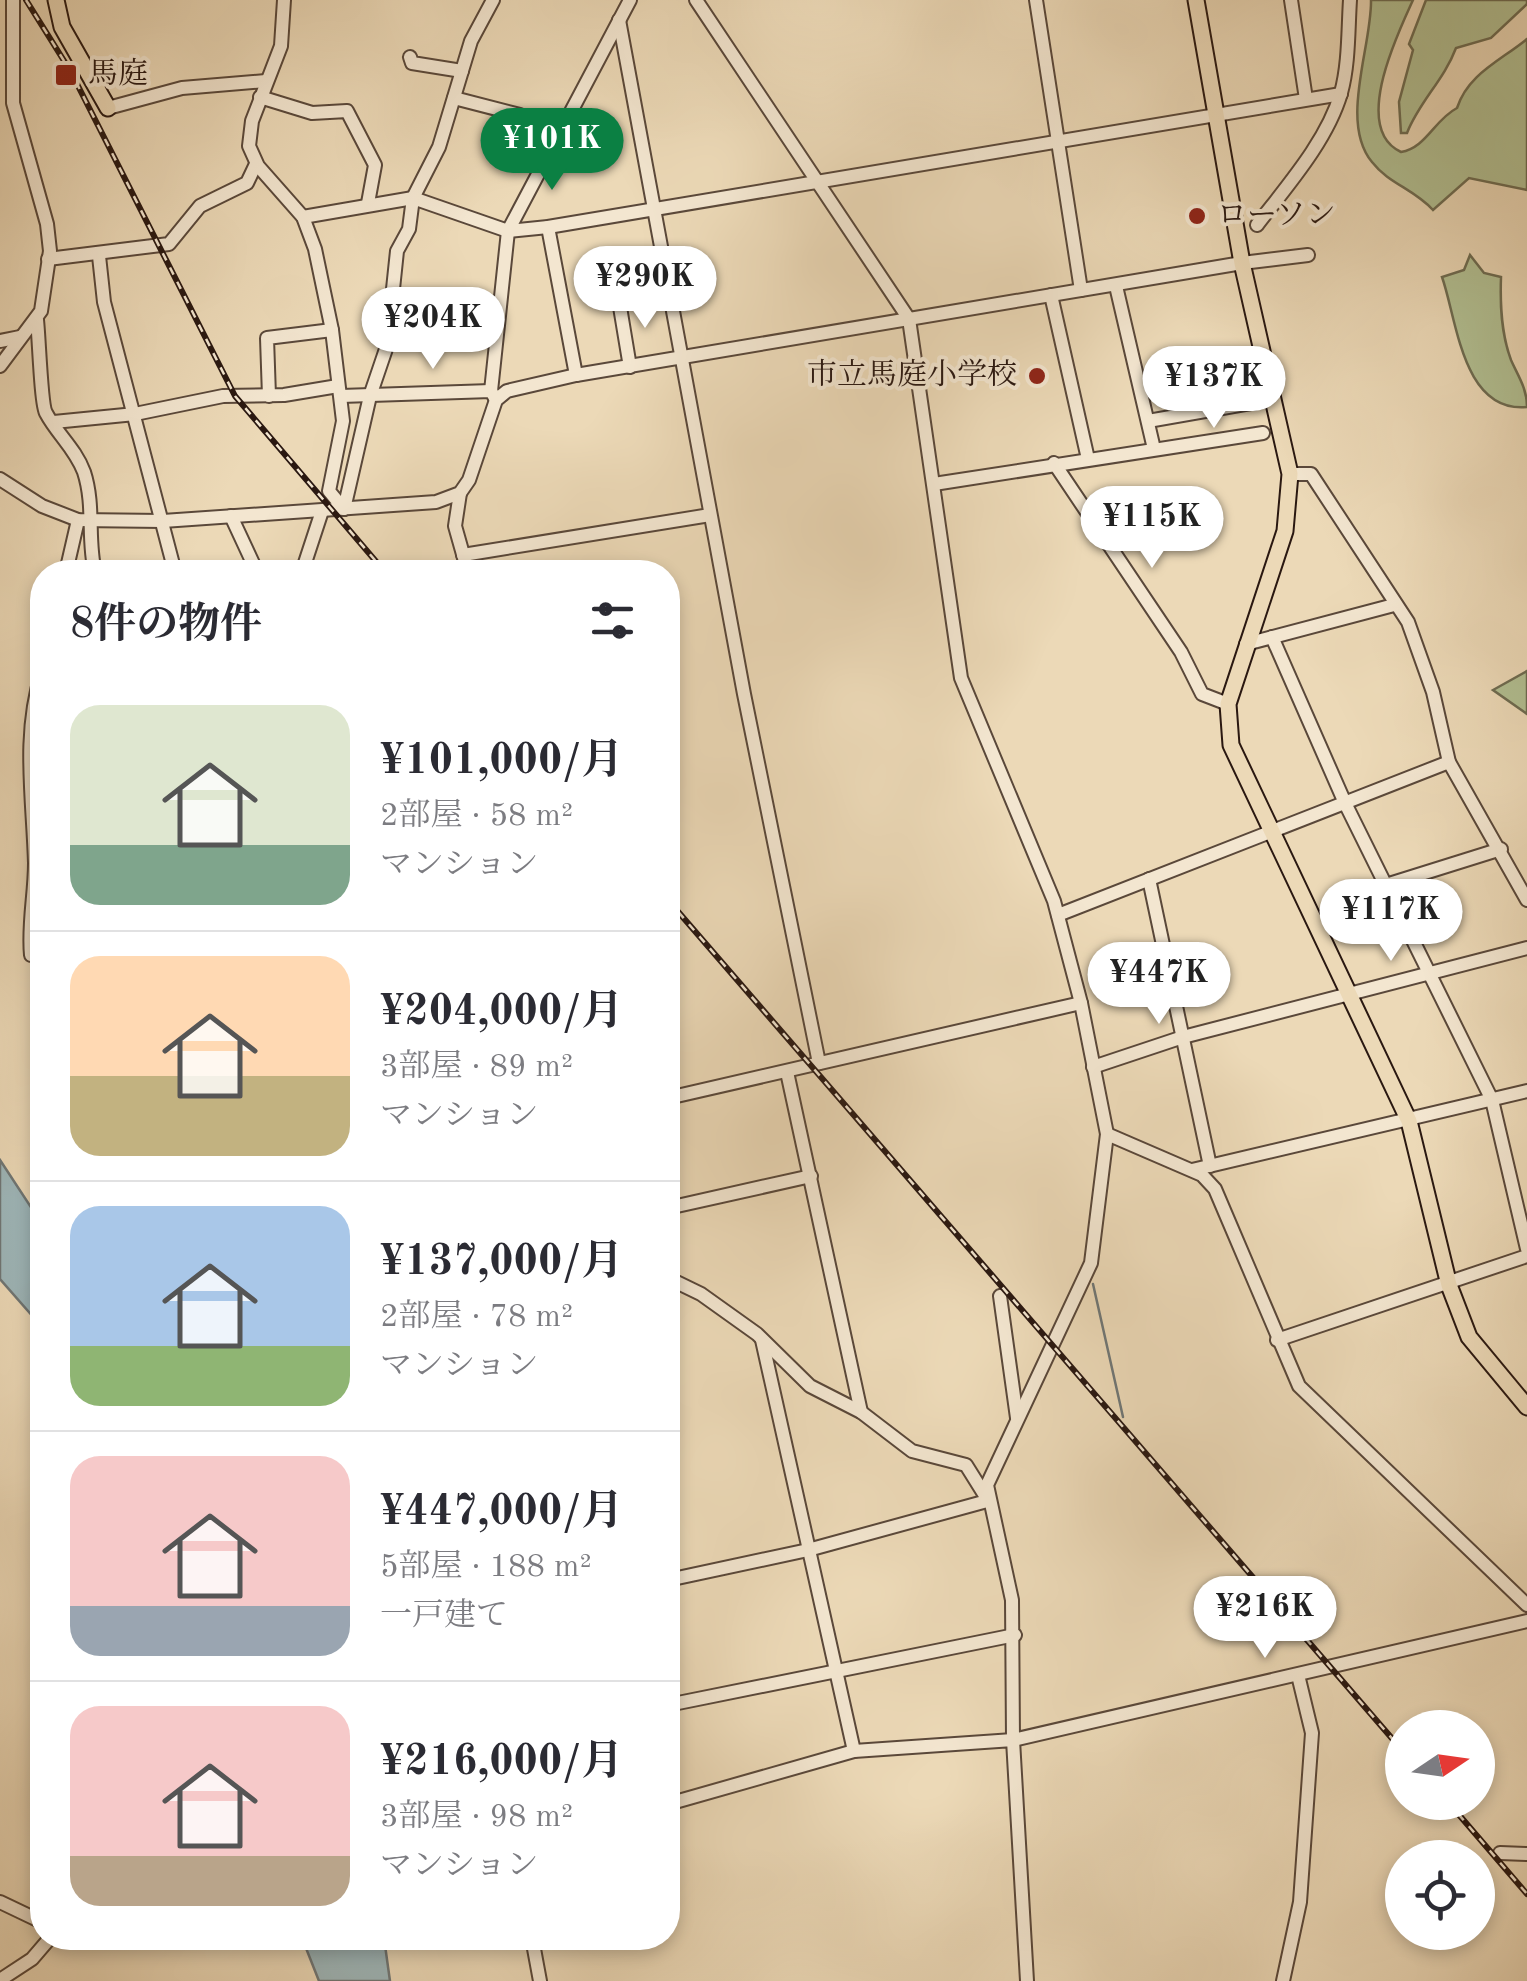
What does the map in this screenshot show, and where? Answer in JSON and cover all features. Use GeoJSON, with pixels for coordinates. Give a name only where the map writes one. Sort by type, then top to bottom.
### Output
{"type":"FeatureCollection","features":[{"type":"Feature","properties":{"kind":"main road"},"geometry":{"type":"LineString","coordinates":[[56,0],[62,27],[108,108]]}},
{"type":"Feature","properties":{"kind":"main road"},"geometry":{"type":"LineString","coordinates":[[1196,0],[1242,262],[1290,474],[1285,532],[1228,704],[1231,745],[1409,1120],[1449,1286],[1469,1337],[1524,1401]]}},
{"type":"Feature","properties":{"kind":"street"},"geometry":{"type":"LineString","coordinates":[[0,366],[37,320],[45,300],[48,259],[47,224],[13,103],[13,0]]}},
{"type":"Feature","properties":{"kind":"street"},"geometry":{"type":"LineString","coordinates":[[284,0],[281,46],[249,136],[256,164],[303,217],[315,249],[332,330],[343,421],[328,491],[344,509]]}},
{"type":"Feature","properties":{"kind":"street"},"geometry":{"type":"LineString","coordinates":[[344,509],[370,396],[388,346],[397,251],[408,229],[413,198],[429,172],[462,71],[493,0]]}},
{"type":"Feature","properties":{"kind":"street"},"geometry":{"type":"LineString","coordinates":[[465,560],[455,526],[460,494],[494,396],[508,231],[630,0]]}},
{"type":"Feature","properties":{"kind":"street"},"geometry":{"type":"LineString","coordinates":[[696,0],[910,319],[961,678],[1058,915],[1081,1003],[1107,1134],[1096,1248],[1054,1347],[990,1474],[987,1499]]}},
{"type":"Feature","properties":{"kind":"street"},"geometry":{"type":"LineString","coordinates":[[1036,0],[1081,290]]}},
{"type":"Feature","properties":{"kind":"street"},"geometry":{"type":"LineString","coordinates":[[1291,0],[1306,99]]}},
{"type":"Feature","properties":{"kind":"street"},"geometry":{"type":"LineString","coordinates":[[1257,225],[1302,165],[1340,94],[1350,0]]}},
{"type":"Feature","properties":{"kind":"street"},"geometry":{"type":"LineString","coordinates":[[619,20],[710,515],[819,1063]]}},
{"type":"Feature","properties":{"kind":"street"},"geometry":{"type":"LineString","coordinates":[[410,57],[412,62],[462,71]]}},
{"type":"Feature","properties":{"kind":"street"},"geometry":{"type":"LineString","coordinates":[[108,108],[182,88],[266,81]]}},
{"type":"Feature","properties":{"kind":"street"},"geometry":{"type":"LineString","coordinates":[[303,217],[413,198],[508,231],[819,184],[1056,138],[1340,94]]}},
{"type":"Feature","properties":{"kind":"street"},"geometry":{"type":"LineString","coordinates":[[260,97],[312,112],[347,112],[376,165],[368,203]]}},
{"type":"Feature","properties":{"kind":"street"},"geometry":{"type":"LineString","coordinates":[[454,98],[520,115]]}},
{"type":"Feature","properties":{"kind":"street"},"geometry":{"type":"LineString","coordinates":[[48,259],[100,256],[169,244],[200,206],[247,183],[256,164]]}},
{"type":"Feature","properties":{"kind":"street"},"geometry":{"type":"LineString","coordinates":[[548,226],[576,375]]}},
{"type":"Feature","properties":{"kind":"street"},"geometry":{"type":"LineString","coordinates":[[100,256],[104,302],[172,560]]}},
{"type":"Feature","properties":{"kind":"street"},"geometry":{"type":"LineString","coordinates":[[54,422],[135,414],[223,396],[339,391],[370,396],[494,396],[576,375],[1242,262],[1308,256]]}},
{"type":"Feature","properties":{"kind":"street"},"geometry":{"type":"LineString","coordinates":[[1116,286],[1154,449]]}},
{"type":"Feature","properties":{"kind":"street"},"geometry":{"type":"LineString","coordinates":[[1051,295],[1088,458]]}},
{"type":"Feature","properties":{"kind":"street"},"geometry":{"type":"LineString","coordinates":[[619,302],[630,366]]}},
{"type":"Feature","properties":{"kind":"street"},"geometry":{"type":"LineString","coordinates":[[37,320],[44,410],[70,442],[84,472],[92,560]]}},
{"type":"Feature","properties":{"kind":"street"},"geometry":{"type":"LineString","coordinates":[[269,396],[267,338],[332,330]]}},
{"type":"Feature","properties":{"kind":"street"},"geometry":{"type":"LineString","coordinates":[[0,341],[20,337]]}},
{"type":"Feature","properties":{"kind":"street"},"geometry":{"type":"LineString","coordinates":[[1148,421],[1274,399]]}},
{"type":"Feature","properties":{"kind":"street"},"geometry":{"type":"LineString","coordinates":[[934,484],[1263,432]]}},
{"type":"Feature","properties":{"kind":"street"},"geometry":{"type":"LineString","coordinates":[[1054,464],[1180,652],[1202,694],[1228,704]]}},
{"type":"Feature","properties":{"kind":"street"},"geometry":{"type":"LineString","coordinates":[[1290,474],[1302,470],[1311,474],[1414,634],[1449,762],[1527,900]]}},
{"type":"Feature","properties":{"kind":"street"},"geometry":{"type":"LineString","coordinates":[[0,479],[42,506],[86,520],[163,521],[322,511],[436,502],[460,494]]}},
{"type":"Feature","properties":{"kind":"street"},"geometry":{"type":"LineString","coordinates":[[306,560],[322,511]]}},
{"type":"Feature","properties":{"kind":"street"},"geometry":{"type":"LineString","coordinates":[[463,554],[710,515]]}},
{"type":"Feature","properties":{"kind":"street"},"geometry":{"type":"LineString","coordinates":[[231,516],[251,560]]}},
{"type":"Feature","properties":{"kind":"street"},"geometry":{"type":"LineString","coordinates":[[71,560],[86,520]]}},
{"type":"Feature","properties":{"kind":"street"},"geometry":{"type":"LineString","coordinates":[[1246,644],[1394,605]]}},
{"type":"Feature","properties":{"kind":"street"},"geometry":{"type":"LineString","coordinates":[[1272,637],[1345,803],[1492,1100],[1527,1253],[1449,1286],[1277,1340]]}},
{"type":"Feature","properties":{"kind":"street"},"geometry":{"type":"LineString","coordinates":[[30,724],[30,794]]}},
{"type":"Feature","properties":{"kind":"street"},"geometry":{"type":"LineString","coordinates":[[1058,915],[1449,762]]}},
{"type":"Feature","properties":{"kind":"street"},"geometry":{"type":"LineString","coordinates":[[1386,885],[1500,849]]}},
{"type":"Feature","properties":{"kind":"street"},"geometry":{"type":"LineString","coordinates":[[1149,880],[1210,1166]]}},
{"type":"Feature","properties":{"kind":"street"},"geometry":{"type":"LineString","coordinates":[[1093,1067],[1183,1037],[1351,997],[1527,948]]}},
{"type":"Feature","properties":{"kind":"street"},"geometry":{"type":"LineString","coordinates":[[680,1095],[1081,1003]]}},
{"type":"Feature","properties":{"kind":"street"},"geometry":{"type":"LineString","coordinates":[[787,1072],[861,1412]]}},
{"type":"Feature","properties":{"kind":"street"},"geometry":{"type":"LineString","coordinates":[[1192,1170],[1527,1091]]}},
{"type":"Feature","properties":{"kind":"street"},"geometry":{"type":"LineString","coordinates":[[1107,1134],[1192,1170],[1216,1189],[1299,1386],[1527,1605]]}},
{"type":"Feature","properties":{"kind":"street"},"geometry":{"type":"LineString","coordinates":[[680,1205],[811,1176]]}},
{"type":"Feature","properties":{"kind":"street"},"geometry":{"type":"LineString","coordinates":[[680,1284],[701,1294],[762,1340],[810,1386],[861,1412],[923,1457],[952,1459],[966,1465],[987,1499],[1012,1600],[1015,1634],[1012,1740],[1028,1981]]}},
{"type":"Feature","properties":{"kind":"street"},"geometry":{"type":"LineString","coordinates":[[1000,1296],[1017,1418]]}},
{"type":"Feature","properties":{"kind":"street"},"geometry":{"type":"LineString","coordinates":[[762,1340],[854,1752]]}},
{"type":"Feature","properties":{"kind":"street"},"geometry":{"type":"LineString","coordinates":[[680,1577],[808,1550],[987,1499]]}},
{"type":"Feature","properties":{"kind":"street"},"geometry":{"type":"LineString","coordinates":[[680,1801],[854,1752],[1012,1740],[1527,1621]]}},
{"type":"Feature","properties":{"kind":"street"},"geometry":{"type":"LineString","coordinates":[[680,1703],[1015,1634]]}},
{"type":"Feature","properties":{"kind":"street"},"geometry":{"type":"LineString","coordinates":[[1283,1981],[1300,1902],[1312,1734],[1298,1675]]}},
{"type":"Feature","properties":{"kind":"street"},"geometry":{"type":"LineString","coordinates":[[1500,1853],[1527,1854]]}},
{"type":"Feature","properties":{"kind":"street"},"geometry":{"type":"LineString","coordinates":[[0,1902],[30,1916]]}},
{"type":"Feature","properties":{"kind":"street"},"geometry":{"type":"LineString","coordinates":[[0,1980],[40,1950]]}},
{"type":"Feature","properties":{"kind":"street"},"geometry":{"type":"LineString","coordinates":[[534,1950],[540,1981]]}},
{"type":"Feature","properties":{"kind":"green space"},"geometry":{"type":"Polygon","coordinates":[[[1371,0],[1413,0],[1389,57],[1379,102],[1380,123],[1387,140],[1401,152],[1424,139],[1457,108],[1477,77],[1527,39],[1527,190],[1469,178],[1433,210],[1372,162],[1358,126],[1357,105],[1371,0]]]}},
{"type":"Feature","properties":{"kind":"green space"},"geometry":{"type":"Polygon","coordinates":[[[1426,0],[1527,0],[1527,4],[1491,38],[1456,48],[1407,133],[1401,133],[1399,102],[1413,50],[1409,44],[1426,0]]]}},
{"type":"Feature","properties":{"kind":"green space"},"geometry":{"type":"Polygon","coordinates":[[[1470,255],[1484,273],[1501,277],[1505,340],[1524,388],[1527,407],[1505,405],[1488,395],[1475,380],[1466,360],[1442,277],[1464,270],[1470,255]]]}},
{"type":"Feature","properties":{"kind":"green space"},"geometry":{"type":"Polygon","coordinates":[[[1527,671],[1527,714],[1493,690],[1527,671]]]}},
{"type":"Feature","properties":{"kind":"water"},"geometry":{"type":"Polygon","coordinates":[[[0,1160],[30,1206],[30,1313],[0,1279],[0,1160]]]}},
{"type":"Feature","properties":{"kind":"water"},"geometry":{"type":"Polygon","coordinates":[[[307,1950],[386,1950],[390,1981],[319,1981],[307,1950]]]}},
{"type":"Feature","properties":{"kind":"waterway"},"geometry":{"type":"LineString","coordinates":[[1093,1284],[1123,1417]]}},
{"type":"Feature","properties":{"kind":"railway"},"geometry":{"type":"LineString","coordinates":[[26,0],[71,72],[235,396],[375,560]]}},
{"type":"Feature","properties":{"kind":"railway"},"geometry":{"type":"LineString","coordinates":[[680,914],[1385,1730]]}},
{"type":"Feature","properties":{"kind":"railway"},"geometry":{"type":"LineString","coordinates":[[1463,1820],[1527,1894]]}},
{"type":"Feature","properties":{"kind":"place","name":"馬庭"},"geometry":{"type":"Point","coordinates":[66,75]}},
{"type":"Feature","properties":{"kind":"place","name":"ローソン"},"geometry":{"type":"Point","coordinates":[1197,216]}},
{"type":"Feature","properties":{"kind":"place","name":"市立馬庭小学校"},"geometry":{"type":"Point","coordinates":[1037,376]}}]}
